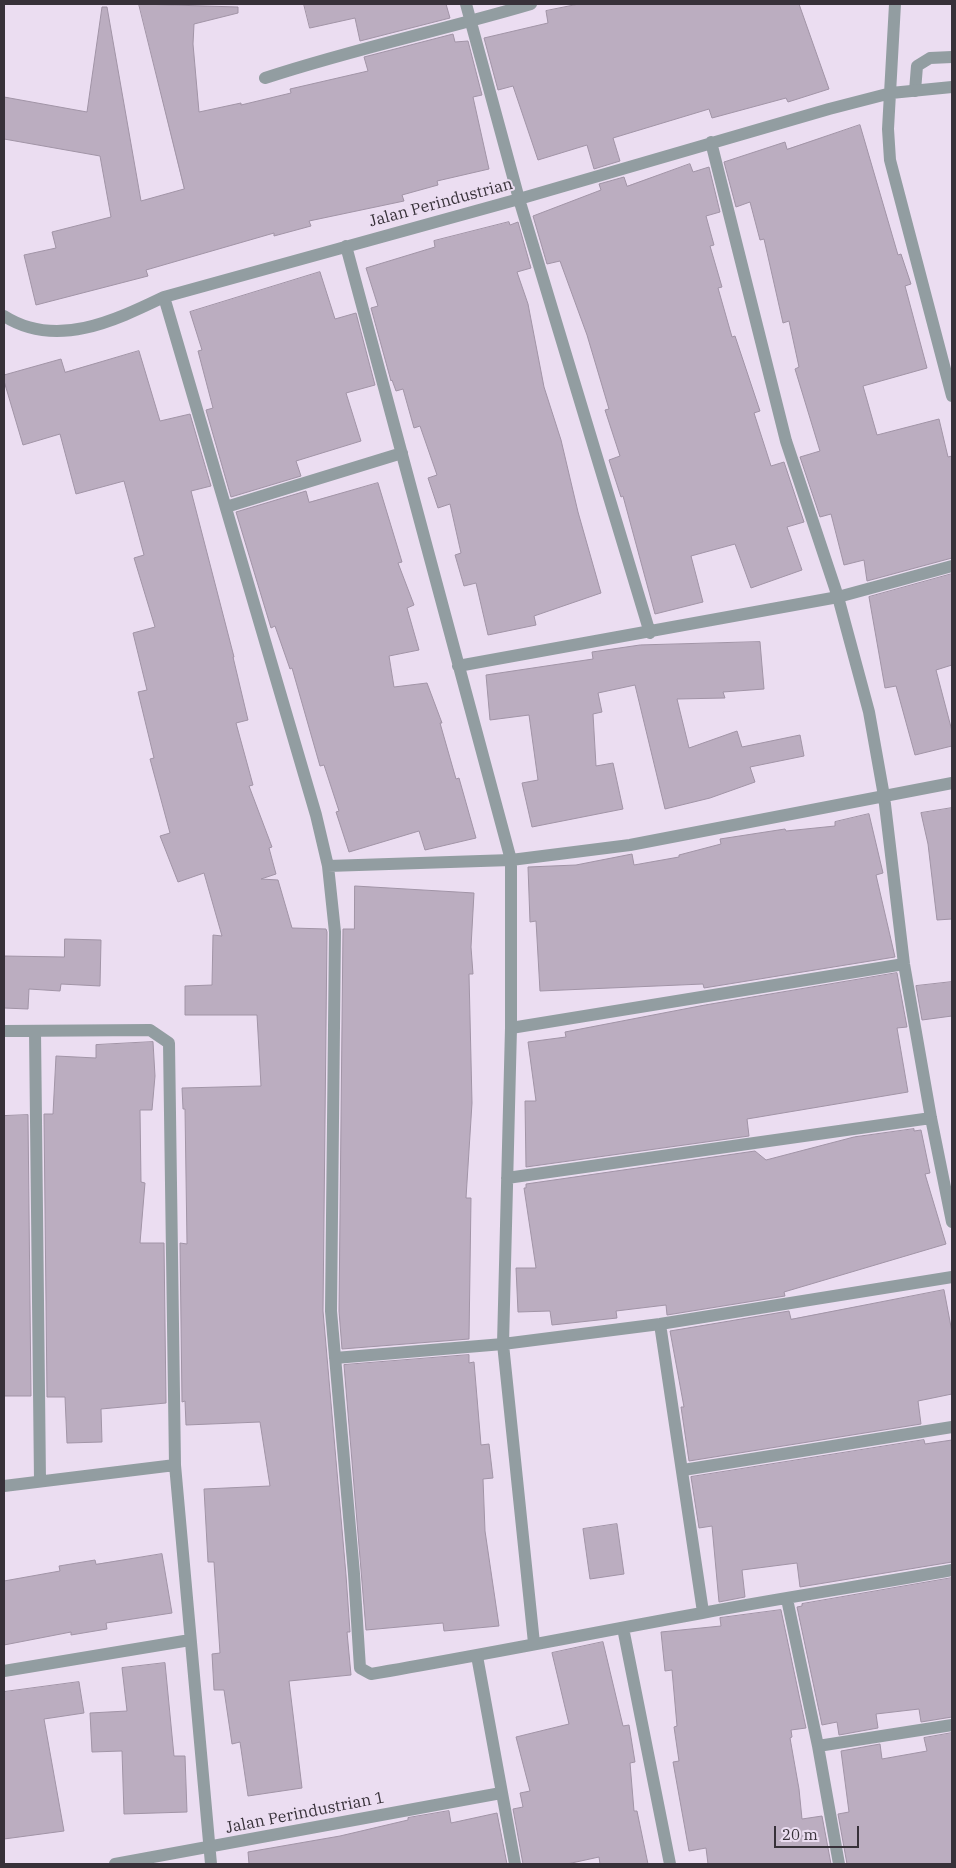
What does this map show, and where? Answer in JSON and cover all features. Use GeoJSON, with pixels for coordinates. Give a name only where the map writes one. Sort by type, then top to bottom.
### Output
{"type":"FeatureCollection","features":[{"type":"Feature","properties":{"kind":"street"},"geometry":{"type":"LineString","coordinates":[[466,4],[519,199],[650,633]]}},
{"type":"Feature","properties":{"kind":"street"},"geometry":{"type":"LineString","coordinates":[[265,78],[312,62],[470,22],[531,4]]}},
{"type":"Feature","properties":{"kind":"street"},"geometry":{"type":"LineString","coordinates":[[895,4],[888,129],[890,160],[952,396]]}},
{"type":"Feature","properties":{"kind":"street"},"geometry":{"type":"LineString","coordinates":[[915,91],[917,66],[930,58],[952,57]]}},
{"type":"Feature","properties":{"kind":"street","name":"Jalan Perindustrian"},"geometry":{"type":"LineString","coordinates":[[4,316],[32,330],[61,333],[120,318],[164,297],[519,199],[711,142],[891,93],[952,87]]}},
{"type":"Feature","properties":{"kind":"street"},"geometry":{"type":"LineString","coordinates":[[711,142],[786,441],[838,597],[869,712],[884,796],[904,964],[931,1118],[952,1222]]}},
{"type":"Feature","properties":{"kind":"street"},"geometry":{"type":"LineString","coordinates":[[346,246],[511,860],[511,1028],[503,1344],[534,1643]]}},
{"type":"Feature","properties":{"kind":"street"},"geometry":{"type":"LineString","coordinates":[[164,297],[313,806],[328,866],[335,932],[331,1311],[360,1668],[371,1674],[477,1656],[534,1643],[703,1612],[952,1570]]}},
{"type":"Feature","properties":{"kind":"street"},"geometry":{"type":"LineString","coordinates":[[226,506],[402,453]]}},
{"type":"Feature","properties":{"kind":"street"},"geometry":{"type":"LineString","coordinates":[[458,666],[650,633],[838,597],[952,566]]}},
{"type":"Feature","properties":{"kind":"street"},"geometry":{"type":"LineString","coordinates":[[328,866],[511,860],[630,845],[952,783]]}},
{"type":"Feature","properties":{"kind":"street"},"geometry":{"type":"LineString","coordinates":[[511,1028],[904,964]]}},
{"type":"Feature","properties":{"kind":"street"},"geometry":{"type":"LineString","coordinates":[[4,1031],[150,1030],[169,1043],[175,1465],[211,1864]]}},
{"type":"Feature","properties":{"kind":"street"},"geometry":{"type":"LineString","coordinates":[[35,1031],[40,1481]]}},
{"type":"Feature","properties":{"kind":"street"},"geometry":{"type":"LineString","coordinates":[[507,1178],[931,1118]]}},
{"type":"Feature","properties":{"kind":"street"},"geometry":{"type":"LineString","coordinates":[[335,1358],[503,1344],[660,1324],[952,1277]]}},
{"type":"Feature","properties":{"kind":"street"},"geometry":{"type":"LineString","coordinates":[[660,1324],[703,1612]]}},
{"type":"Feature","properties":{"kind":"street"},"geometry":{"type":"LineString","coordinates":[[683,1470],[952,1427]]}},
{"type":"Feature","properties":{"kind":"street"},"geometry":{"type":"LineString","coordinates":[[4,1486],[175,1465]]}},
{"type":"Feature","properties":{"kind":"street"},"geometry":{"type":"LineString","coordinates":[[787,1599],[818,1746],[840,1864]]}},
{"type":"Feature","properties":{"kind":"street"},"geometry":{"type":"LineString","coordinates":[[623,1628],[670,1864]]}},
{"type":"Feature","properties":{"kind":"street"},"geometry":{"type":"LineString","coordinates":[[4,1671],[190,1640]]}},
{"type":"Feature","properties":{"kind":"street"},"geometry":{"type":"LineString","coordinates":[[477,1656],[514,1864]]}},
{"type":"Feature","properties":{"kind":"street"},"geometry":{"type":"LineString","coordinates":[[818,1746],[952,1725]]}},
{"type":"Feature","properties":{"kind":"street","name":"Jalan Perindustrian 1"},"geometry":{"type":"LineString","coordinates":[[114,1864],[501,1793]]}},
{"type":"Feature","properties":{"kind":"building"},"geometry":{"type":"Polygon","coordinates":[[[139,4],[238,7],[238,13],[194,24],[193,44],[199,112],[241,103],[241,105],[291,93],[290,89],[368,71],[364,57],[453,34],[455,42],[468,41],[482,95],[473,97],[489,169],[437,181],[438,185],[402,195],[404,201],[309,221],[311,226],[274,236],[274,233],[146,270],[148,276],[36,305],[24,255],[56,248],[52,232],[111,217],[100,156],[4,139],[4,97],[87,112],[102,7],[107,7],[141,201],[184,189],[139,4]]]}},
{"type":"Feature","properties":{"kind":"building"},"geometry":{"type":"Polygon","coordinates":[[[304,4],[446,4],[450,18],[360,41],[355,18],[310,28],[304,4]]]}},
{"type":"Feature","properties":{"kind":"building"},"geometry":{"type":"Polygon","coordinates":[[[579,4],[799,4],[829,89],[788,102],[786,98],[712,118],[709,109],[613,138],[620,161],[594,169],[587,145],[538,160],[513,86],[498,90],[484,38],[548,23],[546,11],[579,4]]]}},
{"type":"Feature","properties":{"kind":"building"},"geometry":{"type":"Polygon","coordinates":[[[860,125],[898,255],[901,254],[911,284],[905,286],[927,368],[863,386],[877,435],[939,419],[948,457],[952,456],[952,558],[867,581],[864,560],[844,565],[831,514],[820,517],[800,457],[820,451],[795,369],[799,367],[789,321],[783,323],[764,239],[760,240],[750,202],[736,207],[724,162],[785,142],[787,149],[860,125]]]}},
{"type":"Feature","properties":{"kind":"building"},"geometry":{"type":"Polygon","coordinates":[[[690,164],[693,172],[709,167],[720,212],[706,216],[714,245],[710,246],[722,287],[718,288],[732,337],[735,336],[760,411],[754,413],[771,466],[784,462],[804,522],[787,527],[802,570],[751,588],[735,544],[691,556],[703,602],[655,614],[623,496],[621,497],[609,460],[620,456],[605,410],[609,409],[587,335],[560,261],[547,264],[533,216],[601,190],[599,184],[624,177],[627,186],[690,164]]]}},
{"type":"Feature","properties":{"kind":"building"},"geometry":{"type":"Polygon","coordinates":[[[509,222],[510,225],[518,222],[531,268],[517,272],[528,304],[544,387],[561,440],[578,512],[601,593],[534,616],[536,625],[488,635],[476,583],[464,586],[455,555],[461,553],[450,504],[438,508],[428,478],[437,475],[420,426],[414,428],[403,389],[396,391],[391,381],[371,308],[378,306],[366,268],[435,247],[434,241],[509,222]]]}},
{"type":"Feature","properties":{"kind":"building"},"geometry":{"type":"Polygon","coordinates":[[[320,272],[335,319],[356,313],[375,385],[346,393],[361,441],[296,461],[301,476],[231,497],[206,410],[213,408],[198,351],[202,350],[190,312],[320,272]]]}},
{"type":"Feature","properties":{"kind":"building"},"geometry":{"type":"Polygon","coordinates":[[[139,351],[160,421],[190,414],[211,486],[191,491],[234,657],[248,720],[236,723],[253,785],[249,786],[272,847],[269,848],[276,874],[261,879],[278,880],[292,928],[326,929],[327,932],[323,1311],[346,1575],[350,1632],[347,1632],[351,1675],[289,1681],[302,1788],[248,1796],[240,1742],[232,1744],[224,1690],[214,1690],[212,1654],[220,1653],[214,1562],[208,1562],[204,1489],[270,1486],[260,1422],[186,1425],[185,1401],[182,1402],[180,1243],[187,1244],[185,1109],[183,1109],[182,1088],[261,1086],[257,1015],[185,1015],[185,986],[212,985],[213,935],[222,936],[204,873],[178,882],[160,836],[170,833],[150,759],[154,758],[138,692],[147,690],[133,633],[155,627],[134,558],[144,555],[124,481],[76,494],[60,434],[23,445],[4,381],[4,375],[61,359],[65,372],[139,351]]]}},
{"type":"Feature","properties":{"kind":"building"},"geometry":{"type":"Polygon","coordinates":[[[378,483],[402,562],[398,563],[414,605],[407,608],[419,650],[389,656],[394,687],[427,683],[442,723],[440,723],[456,779],[459,778],[476,838],[425,850],[419,831],[349,852],[336,812],[339,811],[324,765],[320,766],[292,668],[290,669],[275,626],[271,628],[236,512],[306,491],[309,502],[378,483]]]}},
{"type":"Feature","properties":{"kind":"building"},"geometry":{"type":"Polygon","coordinates":[[[952,574],[952,665],[936,670],[952,731],[952,746],[915,755],[896,686],[885,688],[869,597],[952,574]]]}},
{"type":"Feature","properties":{"kind":"building"},"geometry":{"type":"Polygon","coordinates":[[[760,642],[764,689],[723,692],[725,698],[677,699],[689,748],[737,731],[742,747],[800,735],[804,756],[750,767],[755,782],[710,798],[665,809],[635,685],[598,693],[602,712],[593,714],[596,766],[613,763],[623,809],[532,827],[522,783],[538,780],[529,715],[490,720],[486,675],[593,659],[592,652],[640,645],[760,642]]]}},
{"type":"Feature","properties":{"kind":"building"},"geometry":{"type":"Polygon","coordinates":[[[952,808],[952,919],[937,920],[928,844],[921,813],[952,808]]]}},
{"type":"Feature","properties":{"kind":"building"},"geometry":{"type":"Polygon","coordinates":[[[869,814],[883,873],[876,875],[895,957],[704,988],[703,984],[540,991],[536,921],[530,922],[528,867],[576,865],[632,854],[634,865],[679,857],[679,855],[721,844],[720,839],[785,829],[786,831],[835,826],[835,822],[869,814]]]}},
{"type":"Feature","properties":{"kind":"building"},"geometry":{"type":"Polygon","coordinates":[[[355,886],[474,893],[471,947],[473,974],[469,974],[472,1103],[466,1198],[471,1198],[469,1339],[342,1349],[339,1311],[343,929],[354,929],[355,886]]]}},
{"type":"Feature","properties":{"kind":"building"},"geometry":{"type":"Polygon","coordinates":[[[65,939],[101,940],[100,986],[61,984],[60,991],[29,989],[28,1009],[4,1008],[4,956],[64,957],[65,939]]]}},
{"type":"Feature","properties":{"kind":"building"},"geometry":{"type":"Polygon","coordinates":[[[897,973],[907,1027],[897,1028],[908,1092],[747,1119],[749,1136],[526,1167],[525,1101],[536,1101],[528,1042],[566,1037],[565,1032],[705,1005],[897,973]]]}},
{"type":"Feature","properties":{"kind":"building"},"geometry":{"type":"Polygon","coordinates":[[[952,982],[952,1016],[922,1020],[916,986],[952,982]]]}},
{"type":"Feature","properties":{"kind":"building"},"geometry":{"type":"Polygon","coordinates":[[[153,1042],[155,1076],[152,1110],[140,1110],[141,1182],[145,1183],[140,1243],[164,1243],[166,1403],[101,1409],[102,1442],[67,1443],[65,1397],[47,1397],[44,1114],[53,1114],[56,1056],[96,1058],[96,1045],[153,1042]]]}},
{"type":"Feature","properties":{"kind":"building"},"geometry":{"type":"Polygon","coordinates":[[[28,1115],[31,1396],[4,1396],[4,1116],[28,1115]]]}},
{"type":"Feature","properties":{"kind":"building"},"geometry":{"type":"Polygon","coordinates":[[[914,1129],[914,1131],[921,1130],[930,1173],[925,1174],[946,1244],[784,1292],[785,1296],[667,1315],[666,1305],[616,1311],[617,1318],[552,1325],[550,1311],[518,1312],[516,1268],[536,1268],[524,1188],[526,1188],[526,1184],[755,1151],[766,1160],[854,1137],[914,1129]]]}},
{"type":"Feature","properties":{"kind":"building"},"geometry":{"type":"Polygon","coordinates":[[[944,1290],[952,1332],[952,1394],[918,1401],[921,1424],[689,1461],[681,1407],[684,1407],[670,1331],[789,1311],[791,1319],[944,1290]]]}},
{"type":"Feature","properties":{"kind":"building"},"geometry":{"type":"Polygon","coordinates":[[[469,1355],[469,1363],[474,1362],[481,1445],[489,1444],[493,1478],[483,1479],[485,1531],[499,1626],[444,1631],[443,1623],[366,1630],[344,1365],[469,1355]]]}},
{"type":"Feature","properties":{"kind":"building"},"geometry":{"type":"Polygon","coordinates":[[[924,1440],[925,1444],[952,1440],[952,1562],[800,1587],[797,1563],[742,1570],[745,1597],[719,1602],[712,1526],[699,1528],[691,1477],[924,1440]]]}},
{"type":"Feature","properties":{"kind":"building"},"geometry":{"type":"Polygon","coordinates":[[[617,1524],[624,1574],[590,1579],[583,1529],[617,1524]]]}},
{"type":"Feature","properties":{"kind":"building"},"geometry":{"type":"Polygon","coordinates":[[[162,1554],[172,1613],[106,1623],[107,1629],[71,1635],[71,1632],[4,1645],[4,1581],[60,1571],[59,1566],[95,1560],[96,1564],[162,1554]]]}},
{"type":"Feature","properties":{"kind":"building"},"geometry":{"type":"Polygon","coordinates":[[[952,1578],[952,1717],[921,1722],[919,1709],[876,1714],[878,1728],[839,1735],[837,1722],[822,1725],[797,1607],[802,1606],[802,1604],[952,1578]]]}},
{"type":"Feature","properties":{"kind":"building"},"geometry":{"type":"Polygon","coordinates":[[[781,1610],[806,1728],[791,1730],[792,1737],[790,1738],[802,1819],[822,1816],[831,1864],[708,1864],[706,1848],[689,1851],[673,1762],[679,1761],[674,1727],[677,1726],[672,1670],[665,1671],[661,1632],[721,1626],[720,1618],[781,1610]]]}},
{"type":"Feature","properties":{"kind":"building"},"geometry":{"type":"Polygon","coordinates":[[[603,1642],[623,1726],[629,1725],[635,1762],[630,1763],[634,1811],[637,1811],[648,1864],[600,1864],[599,1857],[567,1864],[523,1864],[513,1809],[523,1807],[520,1793],[530,1791],[516,1737],[569,1724],[552,1653],[603,1642]]]}},
{"type":"Feature","properties":{"kind":"building"},"geometry":{"type":"Polygon","coordinates":[[[165,1663],[174,1756],[185,1756],[187,1812],[124,1814],[122,1751],[92,1752],[90,1713],[127,1711],[122,1668],[165,1663]]]}},
{"type":"Feature","properties":{"kind":"building"},"geometry":{"type":"Polygon","coordinates":[[[79,1682],[84,1713],[44,1719],[64,1831],[4,1839],[4,1692],[79,1682]]]}},
{"type":"Feature","properties":{"kind":"building"},"geometry":{"type":"Polygon","coordinates":[[[952,1733],[952,1864],[847,1864],[838,1814],[849,1812],[841,1751],[880,1744],[882,1759],[927,1751],[924,1738],[952,1733]]]}},
{"type":"Feature","properties":{"kind":"building"},"geometry":{"type":"Polygon","coordinates":[[[449,1811],[451,1823],[497,1813],[507,1864],[249,1864],[248,1852],[340,1836],[408,1820],[408,1818],[449,1811]]]}}]}
